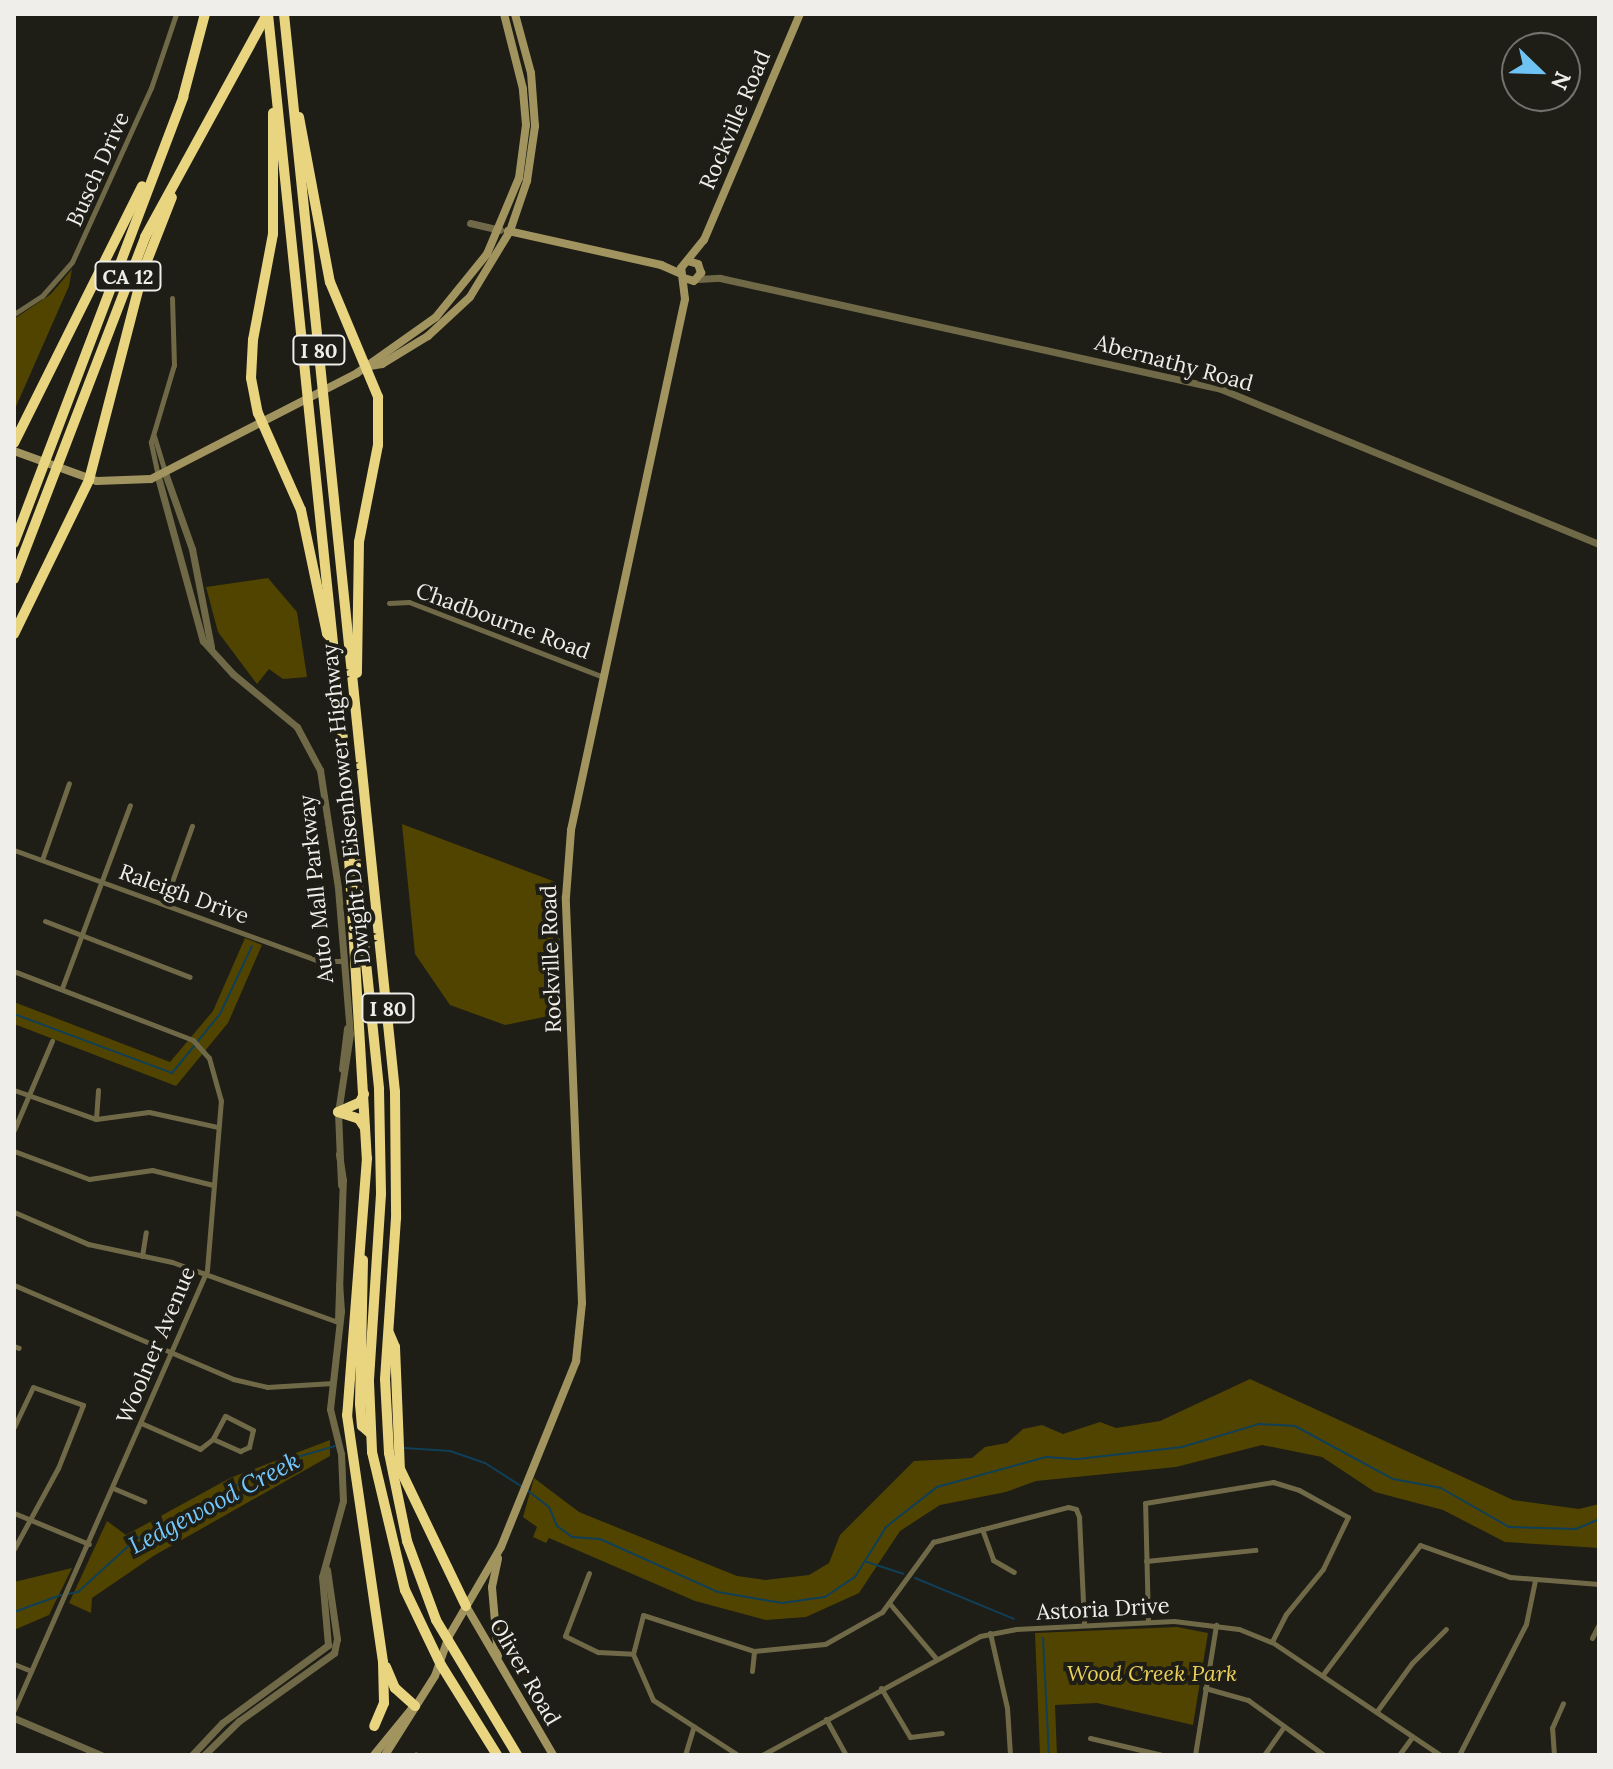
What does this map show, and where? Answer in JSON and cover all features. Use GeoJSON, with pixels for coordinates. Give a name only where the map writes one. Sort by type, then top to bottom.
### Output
{"type":"FeatureCollection","features":[{"type":"Feature","properties":{"kind":"highway","name":"CA 12"},"geometry":{"type":"LineString","coordinates":[[14,543],[183,97],[205,14]]}},
{"type":"Feature","properties":{"kind":"highway","name":"CA 12"},"geometry":{"type":"LineString","coordinates":[[14,579],[145,237],[267,14]]}},
{"type":"Feature","properties":{"kind":"highway","name":"Dwight D. Eisenhower Highway"},"geometry":{"type":"LineString","coordinates":[[267,14],[380,1120],[370,1433],[372,1452],[389,1539],[429,1642],[450,1682],[497,1755]]}},
{"type":"Feature","properties":{"kind":"highway","name":"Dwight D. Eisenhower Highway"},"geometry":{"type":"LineString","coordinates":[[284,14],[395,1092],[396,1218],[387,1329],[393,1454],[407,1541],[436,1620],[459,1664],[517,1755]]}},
{"type":"Feature","properties":{"kind":"highway"},"geometry":{"type":"LineString","coordinates":[[14,443],[183,97]]}},
{"type":"Feature","properties":{"kind":"highway"},"geometry":{"type":"LineString","coordinates":[[293,98],[305,135],[327,272],[343,319],[369,366],[380,429],[359,542],[360,658],[354,687]]}},
{"type":"Feature","properties":{"kind":"highway"},"geometry":{"type":"LineString","coordinates":[[277,99],[271,132],[271,255],[251,358],[254,399],[301,510],[324,639],[334,657]]}},
{"type":"Feature","properties":{"kind":"highway"},"geometry":{"type":"LineString","coordinates":[[14,634],[89,480],[143,271],[214,109]]}},
{"type":"Feature","properties":{"kind":"highway"},"geometry":{"type":"LineString","coordinates":[[348,798],[344,823],[367,1131],[360,1404],[362,1426],[370,1433]]}},
{"type":"Feature","properties":{"kind":"highway"},"geometry":{"type":"LineString","coordinates":[[338,1112],[360,1102],[365,1089]]}},
{"type":"Feature","properties":{"kind":"highway"},"geometry":{"type":"LineString","coordinates":[[338,1112],[359,1119],[367,1131]]}},
{"type":"Feature","properties":{"kind":"highway"},"geometry":{"type":"LineString","coordinates":[[364,1202],[343,1434],[383,1662],[384,1698],[374,1726]]}},
{"type":"Feature","properties":{"kind":"highway"},"geometry":{"type":"LineString","coordinates":[[393,1454],[416,1512],[466,1606]]}},
{"type":"Feature","properties":{"kind":"highway"},"geometry":{"type":"LineString","coordinates":[[383,1662],[395,1688],[415,1706]]}},
{"type":"Feature","properties":{"kind":"main road"},"geometry":{"type":"LineString","coordinates":[[504,14],[518,58],[526,125],[519,178],[505,231]]}},
{"type":"Feature","properties":{"kind":"main road"},"geometry":{"type":"LineString","coordinates":[[14,451],[89,480],[119,483],[162,475],[397,350],[447,306],[505,231],[527,181],[535,126],[531,73],[515,14]]}},
{"type":"Feature","properties":{"kind":"main road","name":"Rockville Road"},"geometry":{"type":"LineString","coordinates":[[415,1706],[435,1676],[466,1606],[501,1547],[569,1383],[581,1334],[566,874],[603,677],[685,299],[684,269],[704,240],[800,14]]}},
{"type":"Feature","properties":{"kind":"main road"},"geometry":{"type":"LineString","coordinates":[[505,231],[661,265],[684,269],[700,266]]}},
{"type":"Feature","properties":{"kind":"main road","name":"Rockville Road"},"geometry":{"type":"LineString","coordinates":[[685,299],[696,280],[704,240]]}},
{"type":"Feature","properties":{"kind":"main road"},"geometry":{"type":"LineString","coordinates":[[684,269],[696,280]]}},
{"type":"Feature","properties":{"kind":"main road"},"geometry":{"type":"LineString","coordinates":[[500,1665],[492,1587],[501,1547]]}},
{"type":"Feature","properties":{"kind":"main road","name":"Oliver Road"},"geometry":{"type":"LineString","coordinates":[[466,1606],[553,1755]]}},
{"type":"Feature","properties":{"kind":"main road"},"geometry":{"type":"LineString","coordinates":[[374,1755],[415,1706]]}},
{"type":"Feature","properties":{"kind":"main road"},"geometry":{"type":"LineString","coordinates":[[385,1755],[415,1706]]}},
{"type":"Feature","properties":{"kind":"street","name":"Busch Drive"},"geometry":{"type":"LineString","coordinates":[[14,314],[42,296],[72,262],[151,88],[176,14]]}},
{"type":"Feature","properties":{"kind":"street"},"geometry":{"type":"LineString","coordinates":[[470,223],[505,231]]}},
{"type":"Feature","properties":{"kind":"street","name":"Abernathy Road"},"geometry":{"type":"LineString","coordinates":[[700,266],[720,278]]}},
{"type":"Feature","properties":{"kind":"street","name":"Abernathy Road"},"geometry":{"type":"LineString","coordinates":[[696,280],[720,278],[1221,389],[1599,544]]}},
{"type":"Feature","properties":{"kind":"street"},"geometry":{"type":"LineString","coordinates":[[162,475],[154,435],[174,365],[172,298]]}},
{"type":"Feature","properties":{"kind":"street","name":"Auto Mall Parkway"},"geometry":{"type":"LineString","coordinates":[[162,475],[182,551],[191,612],[211,647],[233,674],[297,727],[314,754],[327,802],[344,961],[349,1050],[342,1070],[338,1112],[341,1185],[338,1322],[333,1383],[336,1426],[343,1434]]}},
{"type":"Feature","properties":{"kind":"street","name":"Chadbourne Road"},"geometry":{"type":"LineString","coordinates":[[389,603],[409,602],[603,677]]}},
{"type":"Feature","properties":{"kind":"street"},"geometry":{"type":"LineString","coordinates":[[43,857],[69,783]]}},
{"type":"Feature","properties":{"kind":"street"},"geometry":{"type":"LineString","coordinates":[[62,988],[130,805]]}},
{"type":"Feature","properties":{"kind":"street"},"geometry":{"type":"LineString","coordinates":[[164,904],[192,826]]}},
{"type":"Feature","properties":{"kind":"street","name":"Raleigh Drive"},"geometry":{"type":"LineString","coordinates":[[14,850],[43,857],[319,961],[344,961]]}},
{"type":"Feature","properties":{"kind":"street"},"geometry":{"type":"LineString","coordinates":[[45,921],[190,977]]}},
{"type":"Feature","properties":{"kind":"street","name":"Woolner Avenue"},"geometry":{"type":"LineString","coordinates":[[14,1710],[76,1577],[205,1275],[220,1090],[204,1052],[189,1038],[16,972]]}},
{"type":"Feature","properties":{"kind":"street"},"geometry":{"type":"LineString","coordinates":[[14,1130],[52,1041]]}},
{"type":"Feature","properties":{"kind":"street"},"geometry":{"type":"LineString","coordinates":[[14,1090],[96,1119],[149,1112],[218,1127]]}},
{"type":"Feature","properties":{"kind":"street"},"geometry":{"type":"LineString","coordinates":[[96,1119],[98,1090]]}},
{"type":"Feature","properties":{"kind":"street"},"geometry":{"type":"LineString","coordinates":[[14,1151],[89,1179],[152,1170],[213,1185]]}},
{"type":"Feature","properties":{"kind":"street"},"geometry":{"type":"LineString","coordinates":[[14,1212],[88,1244],[205,1275],[338,1322]]}},
{"type":"Feature","properties":{"kind":"street"},"geometry":{"type":"LineString","coordinates":[[142,1256],[146,1232]]}},
{"type":"Feature","properties":{"kind":"street"},"geometry":{"type":"LineString","coordinates":[[14,1285],[259,1386],[333,1383]]}},
{"type":"Feature","properties":{"kind":"street"},"geometry":{"type":"LineString","coordinates":[[14,1427],[33,1387],[83,1405],[14,1549]]}},
{"type":"Feature","properties":{"kind":"street"},"geometry":{"type":"LineString","coordinates":[[141,1423],[200,1449],[213,1439],[225,1416],[253,1430],[244,1450],[213,1439]]}},
{"type":"Feature","properties":{"kind":"street"},"geometry":{"type":"LineString","coordinates":[[332,1647],[327,1570],[341,1518],[346,1454]]}},
{"type":"Feature","properties":{"kind":"street"},"geometry":{"type":"LineString","coordinates":[[1148,1622],[1143,1511],[1152,1500],[1273,1482],[1343,1511],[1347,1525],[1333,1553],[1286,1614],[1272,1642]]}},
{"type":"Feature","properties":{"kind":"street"},"geometry":{"type":"LineString","coordinates":[[113,1488],[144,1501]]}},
{"type":"Feature","properties":{"kind":"street"},"geometry":{"type":"LineString","coordinates":[[738,1755],[719,1738],[653,1700],[633,1654],[643,1615],[754,1651],[825,1644],[856,1631],[890,1604],[926,1547],[942,1538],[1051,1508],[1076,1509],[1084,1625]]}},
{"type":"Feature","properties":{"kind":"street"},"geometry":{"type":"LineString","coordinates":[[14,1513],[89,1544]]}},
{"type":"Feature","properties":{"kind":"street"},"geometry":{"type":"LineString","coordinates":[[982,1529],[993,1560],[1014,1572]]}},
{"type":"Feature","properties":{"kind":"street"},"geometry":{"type":"LineString","coordinates":[[1324,1673],[1420,1545],[1501,1575],[1599,1584]]}},
{"type":"Feature","properties":{"kind":"street"},"geometry":{"type":"LineString","coordinates":[[1146,1561],[1255,1550]]}},
{"type":"Feature","properties":{"kind":"street"},"geometry":{"type":"LineString","coordinates":[[589,1573],[565,1636],[598,1652],[633,1654]]}},
{"type":"Feature","properties":{"kind":"street"},"geometry":{"type":"LineString","coordinates":[[1459,1755],[1526,1624],[1535,1580]]}},
{"type":"Feature","properties":{"kind":"street"},"geometry":{"type":"LineString","coordinates":[[890,1604],[935,1657]]}},
{"type":"Feature","properties":{"kind":"street","name":"Astoria Drive"},"geometry":{"type":"LineString","coordinates":[[762,1755],[935,1657],[990,1633],[1148,1622],[1216,1625],[1272,1642],[1324,1673],[1440,1755]]}},
{"type":"Feature","properties":{"kind":"street"},"geometry":{"type":"LineString","coordinates":[[1592,1638],[1599,1624]]}},
{"type":"Feature","properties":{"kind":"street"},"geometry":{"type":"LineString","coordinates":[[1195,1755],[1216,1625]]}},
{"type":"Feature","properties":{"kind":"street"},"geometry":{"type":"LineString","coordinates":[[1377,1711],[1412,1663],[1446,1629]]}},
{"type":"Feature","properties":{"kind":"street"},"geometry":{"type":"LineString","coordinates":[[990,1633],[1007,1708],[1010,1755]]}},
{"type":"Feature","properties":{"kind":"street"},"geometry":{"type":"LineString","coordinates":[[192,1755],[222,1723],[332,1647]]}},
{"type":"Feature","properties":{"kind":"street"},"geometry":{"type":"LineString","coordinates":[[204,1755],[229,1729],[332,1647]]}},
{"type":"Feature","properties":{"kind":"street"},"geometry":{"type":"LineString","coordinates":[[752,1671],[754,1651]]}},
{"type":"Feature","properties":{"kind":"street"},"geometry":{"type":"LineString","coordinates":[[14,1664],[31,1671]]}},
{"type":"Feature","properties":{"kind":"street"},"geometry":{"type":"LineString","coordinates":[[881,1688],[910,1737],[942,1733]]}},
{"type":"Feature","properties":{"kind":"street"},"geometry":{"type":"LineString","coordinates":[[1205,1688],[1237,1695],[1324,1755]]}},
{"type":"Feature","properties":{"kind":"street"},"geometry":{"type":"LineString","coordinates":[[1554,1755],[1552,1728],[1563,1703]]}},
{"type":"Feature","properties":{"kind":"street"},"geometry":{"type":"LineString","coordinates":[[14,1718],[101,1755]]}},
{"type":"Feature","properties":{"kind":"street"},"geometry":{"type":"LineString","coordinates":[[826,1719],[845,1753]]}},
{"type":"Feature","properties":{"kind":"street"},"geometry":{"type":"LineString","coordinates":[[685,1755],[694,1726]]}},
{"type":"Feature","properties":{"kind":"street"},"geometry":{"type":"LineString","coordinates":[[1264,1755],[1284,1726]]}},
{"type":"Feature","properties":{"kind":"street"},"geometry":{"type":"LineString","coordinates":[[1399,1755],[1412,1737]]}},
{"type":"Feature","properties":{"kind":"street"},"geometry":{"type":"LineString","coordinates":[[1090,1738],[1162,1755]]}},
{"type":"Feature","properties":{"kind":"green space"},"geometry":{"type":"Polygon","coordinates":[[[72,269],[69,286],[14,411],[14,319],[51,294],[72,269]]]}},
{"type":"Feature","properties":{"kind":"green space"},"geometry":{"type":"Polygon","coordinates":[[[268,578],[297,612],[307,677],[283,679],[269,669],[257,684],[218,632],[206,587],[268,578]]]}},
{"type":"Feature","properties":{"kind":"green space"},"geometry":{"type":"Polygon","coordinates":[[[402,824],[558,883],[563,1013],[505,1025],[450,1005],[415,954],[402,824]]]}},
{"type":"Feature","properties":{"kind":"green space"},"geometry":{"type":"Polygon","coordinates":[[[245,938],[262,945],[228,1023],[176,1086],[14,1024],[14,1002],[170,1062],[213,1011],[245,938]]]}},
{"type":"Feature","properties":{"kind":"green space"},"geometry":{"type":"Polygon","coordinates":[[[1250,1379],[1513,1500],[1579,1509],[1599,1504],[1599,1548],[1505,1542],[1443,1510],[1375,1492],[1322,1457],[1262,1445],[1176,1467],[1036,1481],[1006,1492],[940,1505],[900,1531],[859,1593],[806,1617],[766,1620],[695,1601],[549,1538],[546,1543],[533,1537],[537,1527],[523,1517],[534,1478],[579,1512],[737,1576],[765,1580],[809,1575],[829,1563],[840,1535],[914,1461],[972,1458],[985,1447],[1007,1443],[1023,1429],[1042,1425],[1063,1434],[1100,1422],[1116,1428],[1160,1421],[1250,1379]]]}},
{"type":"Feature","properties":{"kind":"green space"},"geometry":{"type":"Polygon","coordinates":[[[330,1440],[330,1456],[155,1555],[92,1598],[91,1613],[69,1603],[107,1521],[126,1535],[230,1478],[330,1440]]]}},
{"type":"Feature","properties":{"kind":"green space"},"geometry":{"type":"Polygon","coordinates":[[[72,1568],[49,1615],[14,1630],[14,1582],[72,1568]]]}},
{"type":"Feature","properties":{"kind":"green space","name":"Wood Creek Park"},"geometry":{"type":"Polygon","coordinates":[[[1177,1627],[1208,1633],[1193,1725],[1097,1703],[1055,1705],[1057,1755],[1040,1755],[1035,1633],[1177,1627]]]}},
{"type":"Feature","properties":{"kind":"waterway"},"geometry":{"type":"LineString","coordinates":[[14,1014],[172,1073],[220,1014],[252,946]]}},
{"type":"Feature","properties":{"kind":"waterway","name":"Ledgewood Creek"},"geometry":{"type":"LineString","coordinates":[[527,1490],[549,1507],[557,1526],[572,1537],[600,1539],[718,1592],[782,1603],[825,1597],[855,1577],[886,1527],[937,1487],[1046,1457],[1078,1459],[1182,1447],[1259,1424],[1295,1426],[1393,1479],[1441,1488],[1509,1527],[1576,1529],[1599,1519]]}},
{"type":"Feature","properties":{"kind":"waterway","name":"Ledgewood Creek"},"geometry":{"type":"LineString","coordinates":[[68,1594],[78,1592],[136,1539],[280,1462],[335,1446]]}},
{"type":"Feature","properties":{"kind":"waterway","name":"Ledgewood Creek"},"geometry":{"type":"LineString","coordinates":[[405,1448],[450,1451],[485,1463],[521,1486]]}},
{"type":"Feature","properties":{"kind":"waterway"},"geometry":{"type":"LineString","coordinates":[[867,1562],[903,1574]]}},
{"type":"Feature","properties":{"kind":"waterway"},"geometry":{"type":"LineString","coordinates":[[915,1578],[1014,1619]]}},
{"type":"Feature","properties":{"kind":"waterway","name":"Ledgewood Creek"},"geometry":{"type":"LineString","coordinates":[[14,1612],[61,1595]]}},
{"type":"Feature","properties":{"kind":"waterway"},"geometry":{"type":"LineString","coordinates":[[1043,1638],[1049,1755]]}}]}
